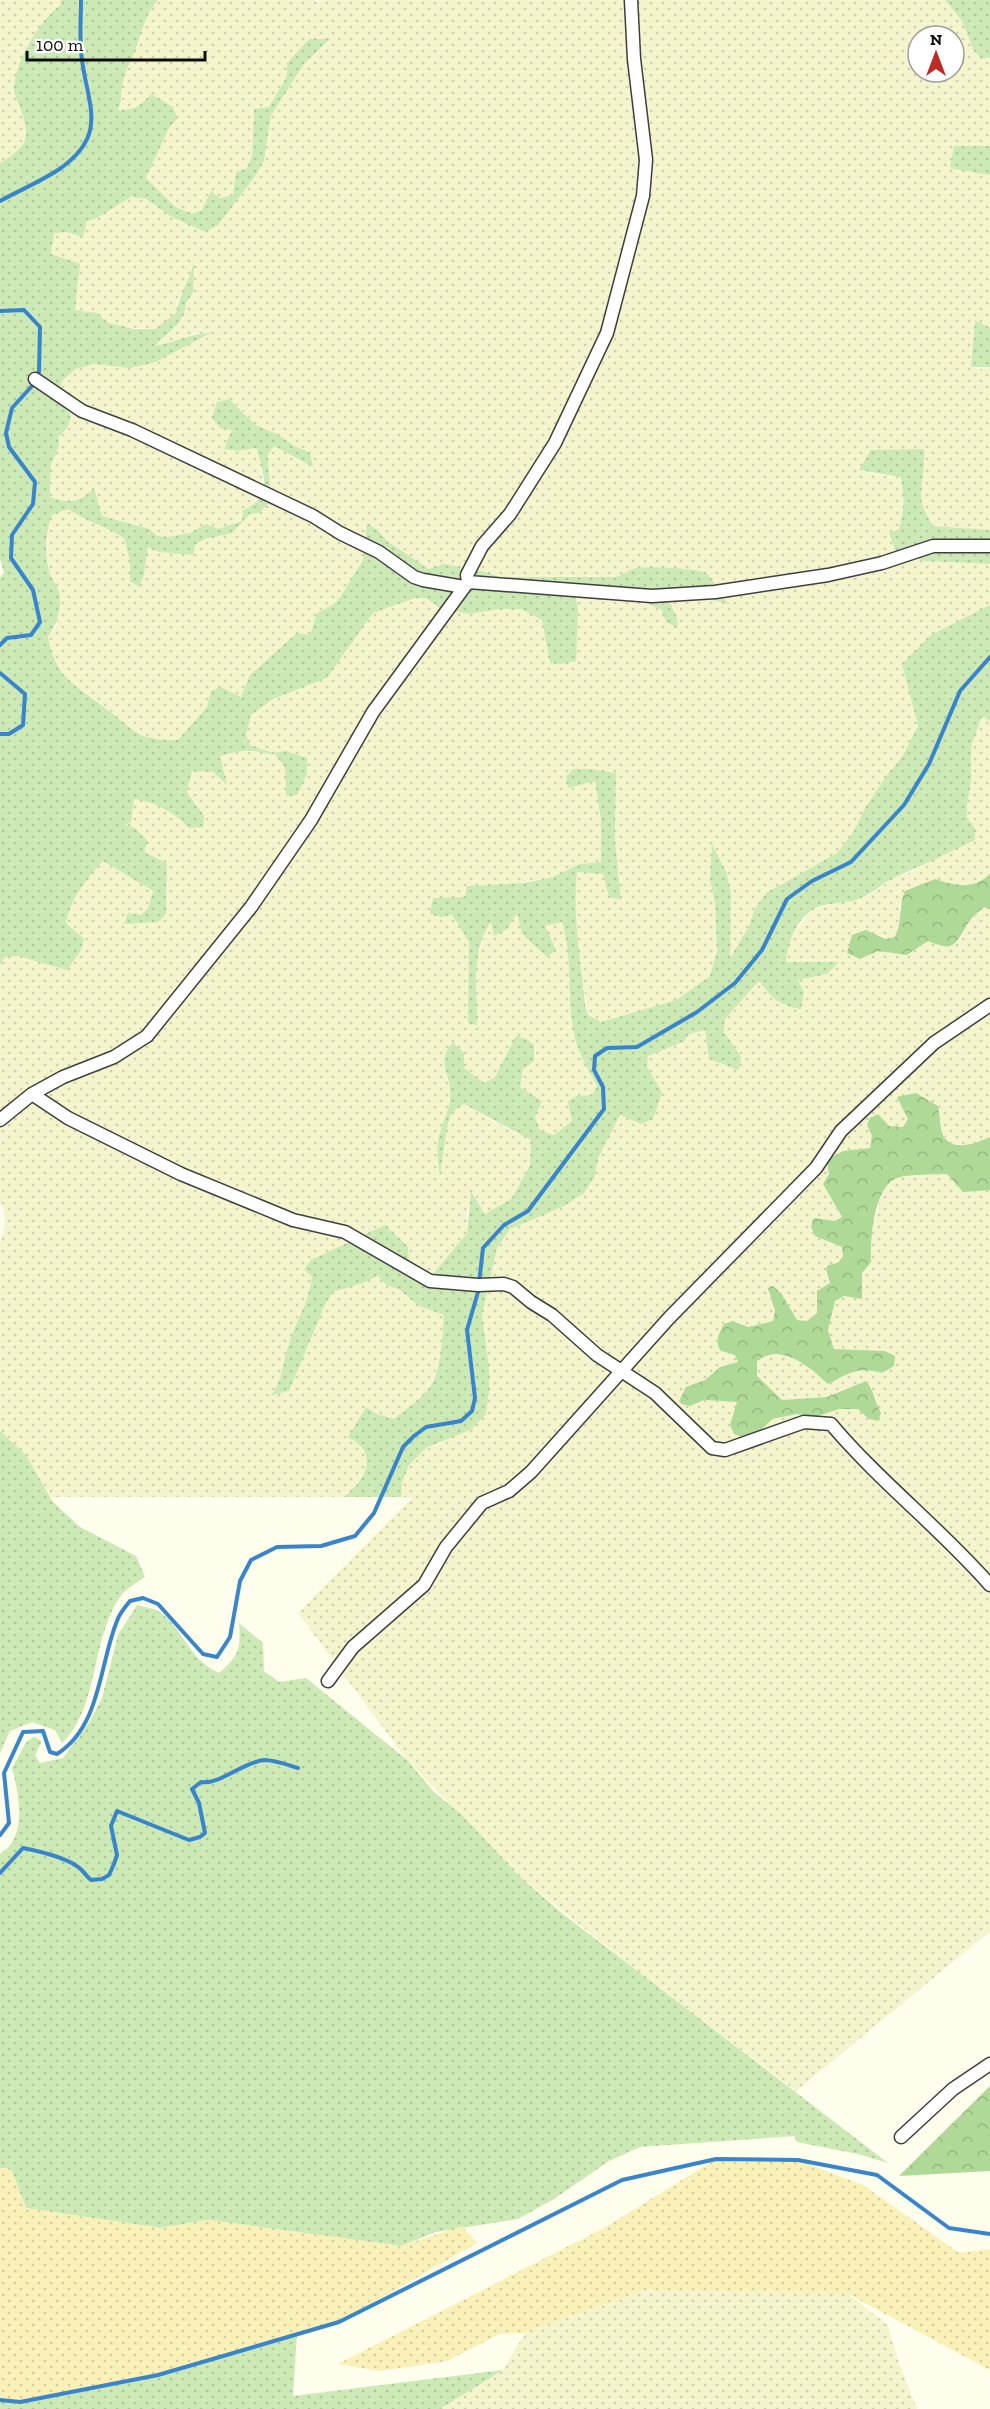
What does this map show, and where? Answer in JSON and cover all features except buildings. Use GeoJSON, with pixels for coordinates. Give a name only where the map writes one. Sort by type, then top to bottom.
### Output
{"type":"FeatureCollection","features":[{"type":"Feature","properties":{"kind":"street"},"geometry":{"type":"LineString","coordinates":[[0,1120],[32,1094],[63,1077],[114,1057],[147,1036],[251,907],[311,820],[373,712],[466,584],[467,575],[482,546],[510,514],[555,443],[607,333],[643,196],[646,160],[634,59],[630,0]]}},
{"type":"Feature","properties":{"kind":"street"},"geometry":{"type":"LineString","coordinates":[[35,379],[82,411],[132,430],[313,516],[340,533],[379,552],[414,577],[423,580],[652,596],[714,592],[828,575],[882,563],[933,546],[990,546]]}},
{"type":"Feature","properties":{"kind":"street"},"geometry":{"type":"LineString","coordinates":[[328,1681],[353,1647],[424,1585],[446,1547],[482,1503],[509,1491],[531,1472],[669,1318],[816,1168],[841,1131],[934,1043],[990,1005]]}},
{"type":"Feature","properties":{"kind":"street"},"geometry":{"type":"LineString","coordinates":[[32,1094],[68,1118],[181,1174],[293,1220],[345,1232],[430,1281],[478,1285],[504,1284],[513,1287],[531,1302],[552,1314],[597,1355],[655,1393],[712,1448],[725,1450],[804,1422],[831,1424],[880,1478],[913,1507],[990,1585]]}},
{"type":"Feature","properties":{"kind":"street"},"geometry":{"type":"LineString","coordinates":[[901,2137],[953,2089],[990,2064]]}},
{"type":"Feature","properties":{"kind":"green space"},"geometry":{"type":"Polygon","coordinates":[[[0,0],[61,0],[61,5],[50,14],[14,92],[27,126],[27,136],[20,151],[0,163],[0,0]]]}},
{"type":"Feature","properties":{"kind":"green space"},"geometry":{"type":"Polygon","coordinates":[[[61,0],[158,0],[146,18],[125,74],[118,110],[137,106],[151,94],[173,107],[177,119],[169,128],[146,178],[176,207],[192,214],[202,210],[211,191],[220,198],[233,195],[236,172],[247,168],[252,156],[254,109],[269,107],[287,76],[287,63],[309,39],[330,39],[304,64],[271,115],[264,161],[218,225],[205,232],[172,217],[146,199],[131,197],[97,218],[87,221],[83,237],[66,232],[54,233],[51,254],[80,264],[75,310],[97,313],[108,323],[134,329],[155,329],[176,313],[194,262],[193,292],[186,303],[184,314],[177,325],[154,346],[211,333],[156,362],[130,368],[94,364],[76,369],[62,381],[59,393],[63,406],[70,413],[70,421],[58,438],[59,446],[51,465],[50,497],[62,501],[79,499],[94,488],[102,516],[150,529],[157,536],[167,537],[190,533],[206,524],[218,529],[242,521],[243,510],[259,499],[264,484],[256,448],[238,451],[224,449],[232,430],[220,428],[212,418],[217,402],[229,399],[256,425],[310,453],[313,467],[274,446],[268,454],[271,501],[259,513],[250,514],[232,533],[205,539],[195,545],[193,555],[159,552],[148,547],[144,575],[139,587],[130,581],[130,561],[124,538],[68,509],[52,515],[47,534],[47,560],[59,592],[60,604],[56,622],[48,637],[55,662],[67,678],[136,732],[153,738],[178,740],[207,707],[211,691],[221,687],[241,697],[250,675],[297,633],[310,635],[317,613],[334,604],[341,596],[363,560],[367,524],[378,530],[387,541],[429,569],[443,564],[501,577],[617,577],[641,567],[692,570],[709,576],[722,597],[732,605],[700,596],[669,601],[677,618],[678,628],[666,622],[662,610],[639,600],[598,600],[575,595],[578,608],[576,661],[560,664],[550,663],[542,620],[521,609],[500,609],[469,614],[439,608],[426,598],[415,598],[373,613],[327,678],[273,699],[251,715],[246,735],[250,745],[273,753],[286,751],[307,758],[307,774],[297,795],[286,796],[285,768],[275,754],[246,751],[220,756],[227,785],[213,772],[192,771],[187,792],[204,816],[203,827],[189,828],[164,809],[134,799],[131,822],[125,825],[135,828],[148,841],[144,852],[167,863],[166,914],[158,922],[124,924],[128,913],[141,915],[148,908],[153,891],[103,861],[80,889],[69,913],[66,923],[84,939],[80,952],[67,970],[18,956],[5,957],[0,965],[0,577],[4,573],[0,559],[0,163],[17,151],[25,140],[26,127],[14,91],[15,78],[23,55],[36,32],[60,5],[61,0]]]}},
{"type":"Feature","properties":{"kind":"green space"},"geometry":{"type":"Polygon","coordinates":[[[158,0],[316,0],[320,3],[319,0],[945,0],[963,24],[906,24],[906,84],[966,84],[966,31],[974,51],[982,59],[990,57],[990,146],[954,146],[984,174],[990,175],[990,328],[975,321],[971,367],[981,369],[990,367],[990,530],[934,526],[922,506],[921,481],[925,459],[859,470],[899,477],[903,488],[902,517],[899,529],[889,533],[896,553],[925,561],[990,564],[990,605],[902,664],[918,726],[902,757],[887,775],[852,834],[837,853],[766,893],[754,910],[749,926],[729,959],[731,894],[727,874],[712,845],[710,879],[715,904],[717,951],[710,976],[676,1000],[601,1022],[588,1015],[576,936],[577,872],[603,874],[609,897],[621,900],[615,841],[616,811],[595,781],[601,820],[601,862],[579,864],[553,877],[506,885],[466,897],[441,917],[452,915],[469,942],[469,1008],[476,1025],[477,959],[486,929],[492,921],[495,935],[517,912],[536,945],[547,957],[545,926],[562,922],[568,940],[571,1006],[575,1035],[578,1048],[597,1086],[592,1095],[577,1096],[572,1121],[554,1135],[540,1130],[535,1117],[542,1101],[520,1087],[523,1069],[516,1037],[495,1077],[484,1083],[463,1068],[446,1051],[444,1064],[450,1091],[448,1113],[444,1122],[445,1149],[445,1136],[450,1114],[464,1104],[531,1140],[530,1164],[512,1198],[485,1214],[472,1192],[467,1215],[467,1233],[433,1274],[410,1273],[408,1247],[311,1260],[304,1269],[312,1277],[311,1289],[287,1347],[280,1384],[272,1396],[289,1391],[325,1305],[333,1292],[378,1276],[386,1285],[400,1290],[419,1306],[444,1315],[441,1352],[434,1378],[427,1391],[393,1420],[366,1407],[349,1437],[358,1443],[367,1456],[368,1466],[353,1489],[344,1497],[51,1497],[26,1455],[0,1431],[0,1244],[5,1225],[4,1209],[0,1205],[0,965],[5,957],[18,956],[39,961],[84,939],[66,923],[70,903],[103,861],[153,891],[148,908],[141,915],[158,922],[167,898],[167,863],[144,852],[124,825],[131,821],[134,799],[153,802],[176,815],[189,828],[198,805],[187,792],[192,770],[213,772],[226,784],[219,756],[239,751],[272,753],[250,745],[246,735],[251,715],[273,699],[327,678],[373,613],[414,598],[426,598],[439,608],[469,614],[500,609],[521,609],[542,620],[544,633],[576,625],[578,608],[574,595],[598,600],[639,600],[662,610],[678,628],[677,618],[668,601],[678,597],[700,596],[728,603],[722,600],[714,583],[673,568],[634,568],[618,577],[501,577],[443,564],[429,569],[387,541],[378,530],[367,525],[363,560],[341,596],[334,604],[317,613],[310,636],[250,675],[241,698],[221,687],[208,707],[178,740],[158,741],[130,729],[107,708],[70,682],[51,657],[48,637],[56,627],[59,591],[48,568],[48,525],[52,515],[68,508],[80,517],[106,526],[124,538],[130,561],[130,581],[144,575],[148,547],[195,545],[205,539],[232,533],[250,514],[259,513],[270,474],[268,454],[274,446],[312,467],[310,453],[256,425],[237,405],[232,430],[238,451],[256,448],[263,466],[261,498],[255,505],[243,510],[242,521],[218,529],[206,525],[190,533],[167,537],[157,536],[150,529],[102,516],[94,488],[86,498],[62,502],[50,497],[51,465],[59,446],[58,438],[66,431],[70,413],[63,406],[59,393],[62,381],[76,369],[94,364],[156,362],[210,334],[195,333],[184,339],[153,347],[177,325],[184,314],[186,303],[193,292],[193,268],[191,278],[178,299],[176,313],[155,329],[119,327],[108,323],[97,313],[74,310],[79,281],[51,254],[54,232],[66,232],[83,237],[87,221],[97,218],[130,197],[146,199],[172,217],[218,225],[264,161],[271,115],[277,105],[304,64],[330,39],[287,76],[269,107],[254,109],[252,156],[247,168],[236,172],[233,195],[220,198],[192,215],[177,207],[146,178],[169,128],[176,119],[143,103],[130,110],[118,110],[122,101],[122,83],[148,12],[158,0]],[[274,753],[285,768],[286,795],[307,774],[274,753]]]}},
{"type":"Feature","properties":{"kind":"green space"},"geometry":{"type":"Polygon","coordinates":[[[945,0],[990,0],[990,57],[982,59],[974,51],[966,31],[966,24],[945,0]]]}},
{"type":"Feature","properties":{"kind":"green space"},"geometry":{"type":"Polygon","coordinates":[[[954,146],[990,146],[990,175],[950,168],[954,146]]]}},
{"type":"Feature","properties":{"kind":"green space"},"geometry":{"type":"Polygon","coordinates":[[[975,320],[990,328],[990,367],[971,367],[975,320]]]}},
{"type":"Feature","properties":{"kind":"green space"},"geometry":{"type":"Polygon","coordinates":[[[924,449],[922,504],[933,526],[990,530],[990,564],[925,561],[896,553],[889,533],[899,529],[902,516],[903,496],[900,477],[859,470],[871,450],[924,449]]]}},
{"type":"Feature","properties":{"kind":"green space"},"geometry":{"type":"Polygon","coordinates":[[[990,605],[990,721],[982,716],[971,747],[971,781],[967,806],[967,817],[975,828],[975,840],[896,877],[861,898],[823,905],[806,915],[793,933],[786,962],[839,962],[827,974],[798,980],[804,992],[801,1009],[776,1000],[759,981],[725,1019],[724,1032],[741,1057],[739,1070],[709,1059],[705,1030],[689,1034],[684,1042],[648,1056],[647,1066],[662,1093],[653,1119],[641,1124],[620,1115],[598,1158],[595,1176],[584,1193],[564,1206],[510,1229],[497,1248],[482,1316],[489,1367],[486,1414],[472,1429],[426,1448],[409,1465],[402,1483],[401,1497],[344,1497],[363,1475],[367,1459],[358,1444],[348,1437],[366,1407],[377,1414],[394,1419],[426,1392],[438,1366],[444,1315],[419,1306],[400,1290],[386,1285],[378,1276],[333,1292],[325,1305],[289,1391],[271,1396],[281,1377],[289,1343],[309,1294],[312,1277],[304,1269],[311,1260],[385,1225],[408,1247],[410,1273],[433,1274],[467,1233],[471,1191],[485,1214],[512,1198],[530,1165],[531,1140],[464,1104],[450,1117],[440,1175],[438,1142],[450,1097],[444,1061],[453,1042],[464,1053],[464,1068],[484,1083],[495,1077],[516,1036],[534,1045],[534,1061],[523,1069],[520,1087],[542,1101],[535,1117],[540,1130],[554,1135],[572,1121],[568,1101],[577,1096],[592,1095],[597,1086],[580,1053],[574,1032],[571,1017],[568,953],[562,922],[545,926],[556,950],[547,957],[522,934],[517,913],[507,929],[494,936],[491,922],[480,946],[476,972],[477,1025],[468,1023],[469,942],[452,915],[441,917],[430,914],[433,898],[465,897],[467,886],[524,883],[553,877],[579,864],[601,862],[601,820],[595,781],[568,788],[566,777],[573,769],[616,773],[615,841],[621,900],[609,897],[603,874],[577,872],[576,922],[585,1004],[588,1015],[601,1022],[676,1000],[710,976],[717,951],[715,904],[710,879],[712,844],[727,874],[731,894],[730,958],[749,926],[754,910],[766,893],[837,853],[852,834],[867,805],[887,775],[902,757],[918,726],[902,664],[931,635],[990,605]]]}},
{"type":"Feature","properties":{"kind":"green space"},"geometry":{"type":"Polygon","coordinates":[[[982,716],[990,721],[990,874],[977,884],[956,886],[935,879],[899,905],[901,924],[895,937],[885,939],[860,959],[878,951],[907,955],[928,941],[942,947],[959,941],[968,923],[984,906],[990,910],[990,1137],[971,1146],[950,1143],[943,1135],[938,1106],[908,1119],[903,1127],[867,1125],[872,1136],[870,1148],[843,1151],[828,1160],[829,1174],[823,1184],[842,1218],[835,1221],[814,1218],[815,1236],[842,1247],[843,1256],[838,1263],[828,1265],[830,1283],[817,1291],[817,1313],[807,1321],[797,1320],[781,1293],[768,1288],[775,1312],[773,1321],[748,1327],[734,1321],[721,1351],[735,1355],[738,1362],[720,1367],[705,1380],[686,1387],[690,1406],[704,1400],[738,1402],[758,1433],[772,1419],[797,1414],[815,1417],[839,1409],[858,1409],[869,1419],[881,1413],[873,1399],[872,1389],[866,1381],[827,1397],[782,1400],[757,1376],[757,1361],[765,1355],[785,1355],[811,1367],[828,1384],[853,1371],[867,1369],[882,1373],[885,1351],[834,1349],[828,1330],[835,1301],[844,1296],[862,1298],[862,1273],[871,1262],[870,1237],[881,1196],[889,1182],[898,1177],[947,1174],[964,1191],[990,1190],[990,1934],[988,1933],[796,2091],[650,1981],[519,1876],[407,1760],[298,1613],[412,1498],[401,1497],[402,1483],[409,1465],[426,1448],[441,1443],[488,1377],[482,1316],[497,1248],[510,1229],[595,1176],[597,1158],[620,1115],[641,1124],[648,1056],[684,1043],[689,1034],[705,1030],[709,1059],[739,1069],[730,1042],[724,1032],[725,1019],[760,980],[766,991],[785,1006],[798,979],[827,974],[838,962],[786,962],[787,946],[812,910],[839,902],[857,900],[871,894],[895,877],[912,872],[975,828],[967,817],[967,806],[971,781],[971,747],[982,716]]]}},
{"type":"Feature","properties":{"kind":"green space"},"geometry":{"type":"Polygon","coordinates":[[[990,874],[990,910],[984,907],[977,913],[952,945],[943,946],[928,941],[907,955],[878,951],[860,959],[847,953],[852,935],[866,930],[885,939],[895,937],[905,891],[935,879],[957,885],[977,883],[990,874]]]}},
{"type":"Feature","properties":{"kind":"green space"},"geometry":{"type":"Polygon","coordinates":[[[916,1093],[938,1106],[943,1135],[952,1144],[965,1145],[990,1137],[990,1190],[963,1192],[947,1174],[900,1177],[884,1190],[875,1214],[871,1262],[862,1273],[862,1299],[844,1296],[835,1301],[828,1330],[834,1349],[885,1351],[895,1356],[894,1366],[882,1373],[866,1370],[854,1372],[828,1384],[804,1364],[785,1355],[766,1356],[757,1361],[757,1376],[782,1400],[827,1397],[866,1381],[881,1413],[878,1421],[869,1419],[858,1409],[839,1409],[815,1417],[797,1414],[772,1419],[758,1433],[743,1437],[734,1434],[730,1425],[737,1402],[704,1400],[690,1406],[682,1404],[679,1401],[686,1387],[705,1380],[720,1367],[738,1362],[735,1355],[721,1351],[719,1347],[718,1338],[724,1324],[733,1321],[748,1327],[773,1321],[775,1311],[768,1288],[773,1286],[781,1293],[797,1320],[807,1321],[817,1313],[817,1291],[830,1283],[826,1269],[828,1265],[838,1263],[843,1256],[842,1247],[815,1236],[811,1227],[814,1218],[835,1221],[842,1217],[823,1184],[829,1174],[827,1160],[843,1151],[870,1148],[872,1136],[867,1125],[870,1118],[878,1114],[889,1126],[903,1127],[908,1119],[897,1097],[916,1093]]]}},
{"type":"Feature","properties":{"kind":"green space"},"geometry":{"type":"Polygon","coordinates":[[[0,1431],[26,1455],[53,1502],[80,1527],[136,1556],[145,1577],[122,1594],[111,1614],[83,1712],[74,1729],[62,1743],[55,1730],[32,1722],[10,1731],[0,1753],[0,1431]]]}},
{"type":"Feature","properties":{"kind":"green space"},"geometry":{"type":"Polygon","coordinates":[[[137,1605],[160,1612],[175,1627],[200,1660],[219,1673],[235,1657],[240,1639],[239,1623],[263,1643],[264,1671],[279,1682],[306,1678],[407,1760],[434,1792],[462,1815],[519,1876],[563,1914],[888,2163],[858,2154],[797,2142],[794,2136],[640,2147],[609,2161],[554,2199],[518,2219],[436,2232],[401,2246],[208,2220],[160,2228],[26,2208],[11,2169],[0,2168],[0,1854],[10,1845],[18,1826],[18,1797],[12,1768],[27,1741],[34,1737],[42,1741],[35,1755],[40,1763],[63,1758],[90,1721],[102,1698],[118,1635],[137,1605]]]}},
{"type":"Feature","properties":{"kind":"green space"},"geometry":{"type":"Polygon","coordinates":[[[990,2086],[990,2171],[899,2176],[990,2086]]]}},
{"type":"Feature","properties":{"kind":"green space"},"geometry":{"type":"Polygon","coordinates":[[[762,2287],[848,2294],[888,2325],[898,2360],[917,2409],[440,2409],[503,2370],[525,2333],[645,2290],[762,2287]]]}},
{"type":"Feature","properties":{"kind":"green space"},"geometry":{"type":"Polygon","coordinates":[[[297,2334],[293,2396],[503,2370],[440,2409],[0,2409],[0,2400],[20,2402],[158,2375],[297,2334]]]}},
{"type":"Feature","properties":{"kind":"sand"},"geometry":{"type":"Polygon","coordinates":[[[716,2159],[798,2160],[863,2185],[959,2253],[990,2249],[990,2370],[848,2294],[645,2290],[525,2333],[500,2334],[447,2361],[380,2371],[338,2364],[604,2228],[716,2159]]]}},
{"type":"Feature","properties":{"kind":"sand"},"geometry":{"type":"Polygon","coordinates":[[[0,2168],[11,2169],[26,2208],[160,2228],[208,2220],[401,2246],[462,2226],[477,2243],[339,2322],[158,2375],[20,2402],[0,2400],[0,2168]]]}},
{"type":"Feature","properties":{"kind":"waterway"},"geometry":{"type":"LineString","coordinates":[[0,201],[61,168],[76,155],[90,131],[90,105],[80,38],[81,0]]}},
{"type":"Feature","properties":{"kind":"waterway"},"geometry":{"type":"LineString","coordinates":[[0,311],[24,310],[40,327],[39,372],[32,386],[12,408],[6,433],[9,447],[35,482],[33,504],[12,535],[11,558],[33,590],[40,622],[31,635],[7,638],[0,645]]}},
{"type":"Feature","properties":{"kind":"waterway"},"geometry":{"type":"LineString","coordinates":[[0,1835],[9,1823],[4,1773],[23,1732],[43,1731],[50,1752],[57,1754],[71,1742],[91,1711],[118,1618],[130,1601],[143,1598],[158,1604],[203,1654],[217,1657],[230,1637],[240,1581],[251,1560],[277,1547],[321,1546],[355,1536],[374,1513],[403,1447],[426,1427],[461,1421],[472,1411],[475,1398],[467,1330],[478,1292],[483,1248],[504,1225],[528,1211],[604,1109],[603,1087],[594,1070],[595,1056],[607,1048],[637,1047],[697,1012],[735,983],[762,950],[787,899],[812,881],[851,862],[904,805],[929,764],[960,691],[990,657]]}},
{"type":"Feature","properties":{"kind":"waterway"},"geometry":{"type":"LineString","coordinates":[[0,673],[25,694],[23,725],[9,734],[0,734]]}},
{"type":"Feature","properties":{"kind":"waterway"},"geometry":{"type":"LineString","coordinates":[[0,1873],[23,1848],[73,1863],[91,1880],[102,1879],[109,1875],[117,1855],[111,1826],[117,1811],[189,1840],[205,1833],[199,1803],[192,1789],[201,1782],[216,1780],[264,1760],[298,1768]]}},
{"type":"Feature","properties":{"kind":"waterway"},"geometry":{"type":"LineString","coordinates":[[0,2400],[20,2402],[158,2375],[339,2322],[622,2180],[716,2159],[798,2160],[877,2175],[949,2228],[990,2234]]}}]}
